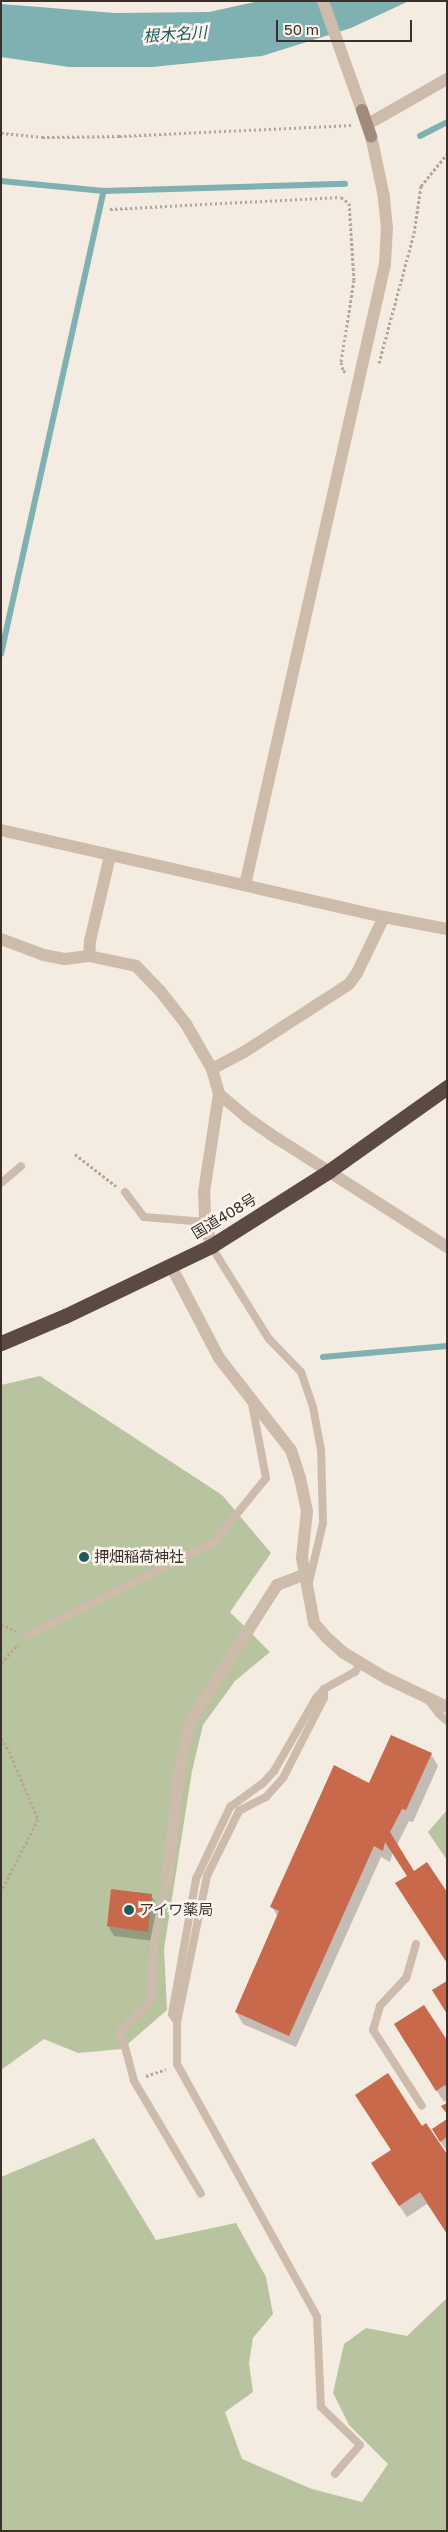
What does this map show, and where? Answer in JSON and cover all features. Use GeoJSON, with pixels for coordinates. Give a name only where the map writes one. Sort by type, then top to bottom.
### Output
{"type":"FeatureCollection","features":[{"type":"Feature","properties":{"kind":"highway","name":"国道408号"},"geometry":{"type":"LineString","coordinates":[[1,1343],[65,1316],[211,1246],[329,1171],[447,1087]]}},
{"type":"Feature","properties":{"kind":"street"},"geometry":{"type":"LineString","coordinates":[[245,885],[385,264],[387,228],[380,169],[369,130],[323,1]]}},
{"type":"Feature","properties":{"kind":"street"},"geometry":{"type":"LineString","coordinates":[[369,130],[447,79]]}},
{"type":"Feature","properties":{"kind":"street"},"geometry":{"type":"LineString","coordinates":[[1,830],[384,917],[447,929]]}},
{"type":"Feature","properties":{"kind":"street"},"geometry":{"type":"LineString","coordinates":[[89,956],[90,941],[110,856]]}},
{"type":"Feature","properties":{"kind":"street"},"geometry":{"type":"LineString","coordinates":[[212,1069],[244,1052],[349,984],[357,973],[384,917]]}},
{"type":"Feature","properties":{"kind":"street"},"geometry":{"type":"LineString","coordinates":[[1,939],[44,955],[64,959],[89,956],[136,966],[161,992],[186,1024],[212,1069],[219,1094],[204,1192],[206,1222],[211,1246]]}},
{"type":"Feature","properties":{"kind":"street"},"geometry":{"type":"LineString","coordinates":[[219,1094],[246,1117],[447,1247]]}},
{"type":"Feature","properties":{"kind":"street"},"geometry":{"type":"LineString","coordinates":[[171,1266],[205,1335],[219,1358],[291,1450],[300,1478],[307,1511],[302,1558],[314,1623],[326,1637],[361,1663],[386,1678],[447,1708]]}},
{"type":"Feature","properties":{"kind":"street"},"geometry":{"type":"LineString","coordinates":[[167,1878],[179,1772],[190,1722],[277,1585],[305,1574]]}},
{"type":"Feature","properties":{"kind":"lane"},"geometry":{"type":"LineString","coordinates":[[1,1183],[21,1166]]}},
{"type":"Feature","properties":{"kind":"lane"},"geometry":{"type":"LineString","coordinates":[[125,1192],[144,1218],[206,1222]]}},
{"type":"Feature","properties":{"kind":"lane"},"geometry":{"type":"LineString","coordinates":[[211,1246],[269,1339],[300,1372],[312,1407],[321,1450],[323,1523],[308,1589]]}},
{"type":"Feature","properties":{"kind":"lane"},"geometry":{"type":"LineString","coordinates":[[26,1636],[214,1542],[266,1478],[252,1402]]}},
{"type":"Feature","properties":{"kind":"lane"},"geometry":{"type":"LineString","coordinates":[[178,2022],[172,2014],[196,1879],[230,1807],[262,1784],[274,1771],[316,1698],[324,1689],[356,1672],[361,1663]]}},
{"type":"Feature","properties":{"kind":"lane"},"geometry":{"type":"LineString","coordinates":[[324,1689],[324,1698],[283,1778],[266,1797],[239,1811],[207,1876],[178,2022],[177,2064],[317,2317],[321,2407],[360,2445],[335,2474]]}},
{"type":"Feature","properties":{"kind":"lane"},"geometry":{"type":"LineString","coordinates":[[427,1697],[438,1714],[447,1721]]}},
{"type":"Feature","properties":{"kind":"lane"},"geometry":{"type":"LineString","coordinates":[[167,1878],[154,1942],[152,2000],[119,2032],[123,2039],[134,2081],[201,2194]]}},
{"type":"Feature","properties":{"kind":"lane"},"geometry":{"type":"LineString","coordinates":[[416,1944],[406,1978],[380,2006],[373,2030],[422,2106]]}},
{"type":"Feature","properties":{"kind":"path"},"geometry":{"type":"LineString","coordinates":[[1,132],[42,137],[369,130]]}},
{"type":"Feature","properties":{"kind":"path"},"geometry":{"type":"LineString","coordinates":[[110,209],[341,197],[349,203],[354,280],[341,362],[343,371],[360,378],[371,373],[381,360],[414,233],[421,186],[447,154]]}},
{"type":"Feature","properties":{"kind":"path"},"geometry":{"type":"LineString","coordinates":[[75,1154],[125,1192]]}},
{"type":"Feature","properties":{"kind":"path"},"geometry":{"type":"LineString","coordinates":[[1,1663],[26,1636]]}},
{"type":"Feature","properties":{"kind":"path"},"geometry":{"type":"LineString","coordinates":[[1,1738],[9,1751],[38,1819],[1,1892]]}},
{"type":"Feature","properties":{"kind":"path"},"geometry":{"type":"LineString","coordinates":[[134,2081],[177,2064]]}},
{"type":"Feature","properties":{"kind":"green space"},"geometry":{"type":"Polygon","coordinates":[[[40,1376],[222,1495],[271,1553],[230,1612],[270,1652],[235,1681],[203,1725],[192,1771],[164,1949],[167,2010],[122,2049],[78,2053],[44,2039],[1,2070],[1,1385],[40,1376]]]}},
{"type":"Feature","properties":{"kind":"green space"},"geometry":{"type":"Polygon","coordinates":[[[447,1810],[447,1860],[428,1832],[447,1810]]]}},
{"type":"Feature","properties":{"kind":"green space"},"geometry":{"type":"Polygon","coordinates":[[[94,2138],[156,2240],[236,2223],[266,2277],[273,2314],[253,2338],[249,2363],[253,2392],[225,2412],[242,2459],[312,2489],[362,2502],[388,2464],[349,2425],[333,2393],[344,2344],[366,2328],[407,2336],[447,2298],[447,2531],[1,2531],[1,2177],[94,2138]]]}},
{"type":"Feature","properties":{"kind":"water","name":"根木名川"},"geometry":{"type":"Polygon","coordinates":[[[260,1],[409,1],[351,28],[262,56],[152,67],[69,67],[1,57],[1,4],[115,13],[209,12],[260,1]]]}},
{"type":"Feature","properties":{"kind":"building"},"geometry":{"type":"Polygon","coordinates":[[[391,1735],[432,1753],[406,1810],[402,1809],[390,1832],[414,1871],[427,1862],[447,1892],[447,1963],[395,1883],[407,1876],[385,1842],[383,1851],[374,1846],[289,2036],[235,2012],[279,1911],[270,1907],[334,1765],[369,1783],[391,1735]]]}},
{"type":"Feature","properties":{"kind":"building","name":"アイワ薬局"},"geometry":{"type":"Polygon","coordinates":[[[111,1889],[152,1894],[148,1932],[107,1926],[111,1889]]]}},
{"type":"Feature","properties":{"kind":"building"},"geometry":{"type":"Polygon","coordinates":[[[447,1981],[447,2014],[432,1990],[447,1981]]]}},
{"type":"Feature","properties":{"kind":"building"},"geometry":{"type":"Polygon","coordinates":[[[424,2005],[447,2040],[447,2089],[445,2085],[436,2091],[394,2024],[424,2005]]]}},
{"type":"Feature","properties":{"kind":"building"},"geometry":{"type":"Polygon","coordinates":[[[388,2073],[422,2126],[426,2123],[447,2154],[447,2234],[420,2192],[399,2206],[371,2163],[391,2150],[355,2095],[388,2073]]]}},
{"type":"Feature","properties":{"kind":"building"},"geometry":{"type":"Polygon","coordinates":[[[447,2103],[447,2114],[441,2106],[447,2103]]]}},
{"type":"Feature","properties":{"kind":"building"},"geometry":{"type":"Polygon","coordinates":[[[447,2119],[447,2137],[440,2142],[432,2129],[447,2119]]]}},
{"type":"Feature","properties":{"kind":"waterway"},"geometry":{"type":"LineString","coordinates":[[420,136],[447,122]]}},
{"type":"Feature","properties":{"kind":"waterway"},"geometry":{"type":"LineString","coordinates":[[1,181],[104,191],[345,184]]}},
{"type":"Feature","properties":{"kind":"waterway"},"geometry":{"type":"LineString","coordinates":[[1,654],[104,191]]}},
{"type":"Feature","properties":{"kind":"waterway"},"geometry":{"type":"LineString","coordinates":[[323,1357],[447,1346]]}},
{"type":"Feature","properties":{"kind":"place","name":"押畑稲荷神社"},"geometry":{"type":"Point","coordinates":[84,1557]}},
{"type":"Feature","properties":{"kind":"place","name":"アイワ薬局"},"geometry":{"type":"Point","coordinates":[129,1910]}}]}
